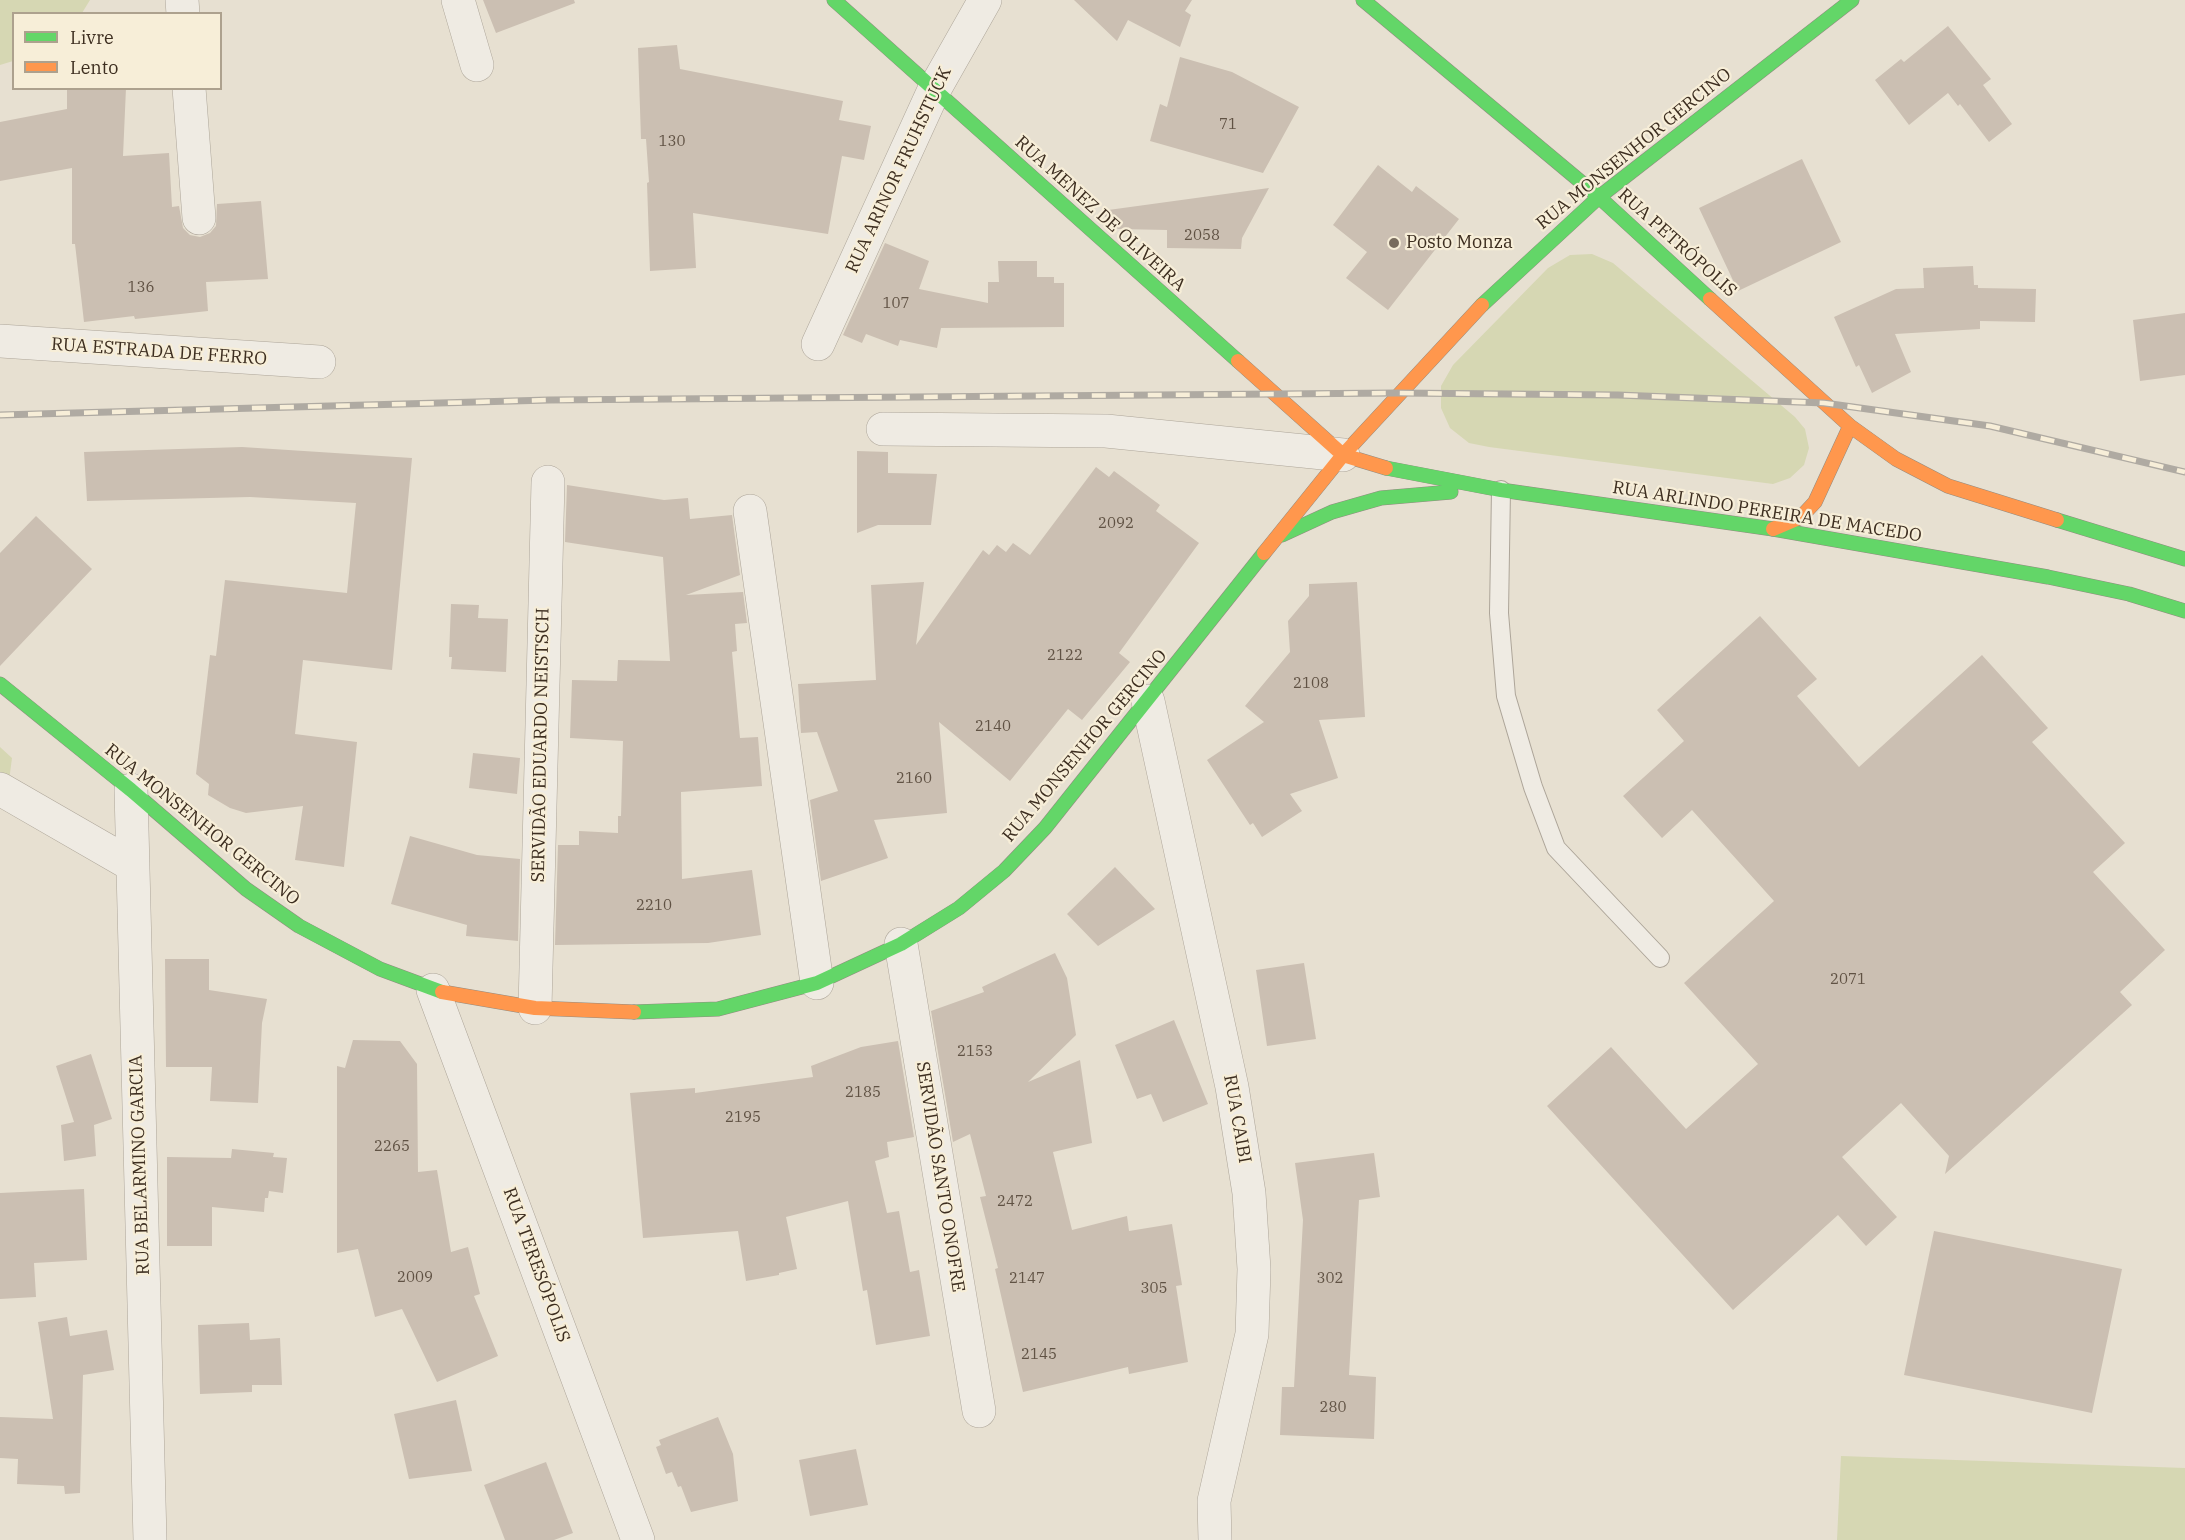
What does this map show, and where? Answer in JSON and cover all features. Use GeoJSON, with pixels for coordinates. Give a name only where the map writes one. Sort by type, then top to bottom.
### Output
{"type":"FeatureCollection","features":[{"type":"Feature","properties":{"kind":"main road","name":"RUA MENEZ DE OLIVEIRA"},"geometry":{"type":"LineString","coordinates":[[834,0],[1343,454]]}},
{"type":"Feature","properties":{"kind":"main road","name":"RUA PETRÓPOLIS"},"geometry":{"type":"LineString","coordinates":[[1363,0],[1599,197],[1850,426]]}},
{"type":"Feature","properties":{"kind":"main road","name":"RUA MONSENHOR GERCINO"},"geometry":{"type":"LineString","coordinates":[[0,684],[131,790],[246,889],[299,926],[380,969],[433,990],[534,1008],[657,1013],[718,1009],[817,983],[901,944],[959,908],[1004,871],[1045,828],[1343,454],[1463,322],[1518,268],[1599,197],[1852,0]]}},
{"type":"Feature","properties":{"kind":"main road"},"geometry":{"type":"LineString","coordinates":[[1773,529],[1801,517],[1815,502],[1850,426],[1896,459],[1948,486],[2185,559]]}},
{"type":"Feature","properties":{"kind":"main road","name":"RUA ARLINDO PEREIRA DE MACEDO"},"geometry":{"type":"LineString","coordinates":[[1343,454],[1376,466],[1501,490],[1773,529],[2049,577],[2129,594],[2185,611]]}},
{"type":"Feature","properties":{"kind":"main road"},"geometry":{"type":"LineString","coordinates":[[1276,538],[1332,512],[1381,498],[1422,493],[1501,490]]}},
{"type":"Feature","properties":{"kind":"street"},"geometry":{"type":"LineString","coordinates":[[458,0],[477,65]]}},
{"type":"Feature","properties":{"kind":"street","name":"RUA ARINOR FRUHSTUCK"},"geometry":{"type":"LineString","coordinates":[[818,344],[934,90],[986,0]]}},
{"type":"Feature","properties":{"kind":"street"},"geometry":{"type":"LineString","coordinates":[[189,90],[199,218]]}},
{"type":"Feature","properties":{"kind":"street","name":"RUA ESTRADA DE FERRO"},"geometry":{"type":"LineString","coordinates":[[0,341],[319,362]]}},
{"type":"Feature","properties":{"kind":"street"},"geometry":{"type":"LineString","coordinates":[[883,429],[1106,431],[1343,454]]}},
{"type":"Feature","properties":{"kind":"street","name":"SERVIDÃO EDUARDO NEISTSCH"},"geometry":{"type":"LineString","coordinates":[[534,1008],[548,482]]}},
{"type":"Feature","properties":{"kind":"street"},"geometry":{"type":"LineString","coordinates":[[750,511],[817,983]]}},
{"type":"Feature","properties":{"kind":"street","name":"RUA CAIBI"},"geometry":{"type":"LineString","coordinates":[[1148,701],[1232,1087],[1249,1193],[1254,1269],[1252,1334],[1214,1501],[1215,1540]]}},
{"type":"Feature","properties":{"kind":"street"},"geometry":{"type":"LineString","coordinates":[[0,789],[132,865]]}},
{"type":"Feature","properties":{"kind":"street","name":"RUA BELARMINO GARCIA"},"geometry":{"type":"LineString","coordinates":[[131,790],[150,1540]]}},
{"type":"Feature","properties":{"kind":"street","name":"SERVIDÃO SANTO ONOFRE"},"geometry":{"type":"LineString","coordinates":[[901,944],[979,1411]]}},
{"type":"Feature","properties":{"kind":"street","name":"RUA TERESÓPOLIS"},"geometry":{"type":"LineString","coordinates":[[433,990],[638,1540]]}},
{"type":"Feature","properties":{"kind":"lane"},"geometry":{"type":"LineString","coordinates":[[1501,490],[1499,613],[1506,696],[1533,787],[1556,848],[1660,958]]}},
{"type":"Feature","properties":{"kind":"green space"},"geometry":{"type":"Polygon","coordinates":[[[0,0],[90,0],[83,12],[12,12],[12,61],[0,65],[0,0]]]}},
{"type":"Feature","properties":{"kind":"green space"},"geometry":{"type":"Polygon","coordinates":[[[1592,254],[1613,263],[1795,417],[1805,429],[1809,448],[1804,465],[1790,478],[1773,484],[1489,447],[1469,443],[1450,428],[1441,408],[1441,386],[1453,365],[1548,268],[1570,255],[1592,254]]]}},
{"type":"Feature","properties":{"kind":"green space"},"geometry":{"type":"Polygon","coordinates":[[[0,747],[12,758],[9,781],[0,783],[0,747]]]}},
{"type":"Feature","properties":{"kind":"green space"},"geometry":{"type":"Polygon","coordinates":[[[1841,1456],[2185,1468],[2185,1540],[1837,1540],[1841,1456]]]}},
{"type":"Feature","properties":{"kind":"building"},"geometry":{"type":"Polygon","coordinates":[[[483,0],[574,0],[575,3],[496,33],[483,0]]]}},
{"type":"Feature","properties":{"kind":"building"},"geometry":{"type":"Polygon","coordinates":[[[1074,0],[1192,0],[1185,11],[1191,15],[1180,47],[1128,20],[1117,41],[1074,0]]]}},
{"type":"Feature","properties":{"kind":"building"},"geometry":{"type":"Polygon","coordinates":[[[1948,26],[1991,79],[1983,85],[2012,124],[1989,142],[1960,104],[1958,106],[1948,93],[1909,125],[1875,80],[1901,59],[1904,62],[1948,26]]]}},
{"type":"Feature","properties":{"kind":"building"},"geometry":{"type":"Polygon","coordinates":[[[677,45],[680,69],[843,101],[839,120],[871,126],[864,160],[842,156],[828,234],[693,213],[696,268],[650,271],[647,183],[649,182],[646,139],[641,139],[638,48],[677,45]]]}},
{"type":"Feature","properties":{"kind":"building"},"geometry":{"type":"Polygon","coordinates":[[[1180,57],[1232,72],[1299,107],[1263,173],[1150,141],[1160,104],[1167,107],[1180,57]]]}},
{"type":"Feature","properties":{"kind":"building"},"geometry":{"type":"Polygon","coordinates":[[[67,90],[126,90],[123,156],[169,153],[172,207],[179,206],[183,228],[190,235],[200,237],[210,233],[216,226],[217,204],[261,201],[268,279],[206,282],[208,311],[84,322],[75,244],[72,244],[72,168],[0,181],[0,122],[67,109],[67,90]]]}},
{"type":"Feature","properties":{"kind":"building"},"geometry":{"type":"Polygon","coordinates":[[[1802,159],[1841,242],[1738,291],[1699,208],[1802,159]]]}},
{"type":"Feature","properties":{"kind":"building"},"geometry":{"type":"Polygon","coordinates":[[[1378,165],[1412,192],[1416,186],[1459,219],[1388,310],[1346,278],[1367,252],[1333,225],[1378,165]]]}},
{"type":"Feature","properties":{"kind":"building"},"geometry":{"type":"Polygon","coordinates":[[[1269,188],[1242,238],[1241,249],[1167,248],[1167,230],[1118,229],[1101,211],[1269,188]]]}},
{"type":"Feature","properties":{"kind":"building"},"geometry":{"type":"Polygon","coordinates":[[[885,243],[929,261],[919,289],[988,303],[988,282],[999,282],[998,261],[1037,261],[1037,277],[1054,277],[1054,283],[1064,283],[1064,327],[941,328],[937,348],[900,340],[898,346],[866,334],[862,343],[843,335],[885,243]]]}},
{"type":"Feature","properties":{"kind":"building"},"geometry":{"type":"Polygon","coordinates":[[[1973,266],[1974,285],[1978,285],[1978,288],[2036,289],[2035,322],[1980,321],[1980,329],[1895,334],[1911,372],[1872,393],[1859,365],[1856,367],[1834,317],[1896,289],[1924,288],[1923,268],[1973,266]]]}},
{"type":"Feature","properties":{"kind":"building"},"geometry":{"type":"Polygon","coordinates":[[[2185,313],[2185,375],[2140,381],[2133,320],[2185,313]]]}},
{"type":"Feature","properties":{"kind":"building"},"geometry":{"type":"Polygon","coordinates":[[[242,447],[412,458],[392,670],[303,660],[295,734],[357,742],[344,867],[295,860],[303,806],[246,813],[230,808],[208,795],[209,784],[196,774],[210,655],[216,656],[225,580],[347,593],[356,503],[250,497],[87,501],[84,452],[242,447]]]}},
{"type":"Feature","properties":{"kind":"building"},"geometry":{"type":"Polygon","coordinates":[[[857,451],[888,452],[888,473],[937,474],[931,525],[878,525],[857,533],[857,451]]]}},
{"type":"Feature","properties":{"kind":"building"},"geometry":{"type":"Polygon","coordinates":[[[1096,467],[1109,477],[1114,471],[1160,505],[1156,511],[1199,543],[1119,653],[1130,662],[1082,720],[1068,709],[1010,781],[939,722],[947,813],[874,820],[888,858],[821,881],[810,800],[838,791],[817,732],[801,733],[798,684],[876,680],[871,585],[924,582],[916,645],[983,550],[989,555],[997,545],[1006,552],[1013,543],[1030,555],[1096,467]]]}},
{"type":"Feature","properties":{"kind":"building"},"geometry":{"type":"Polygon","coordinates":[[[567,485],[664,500],[688,498],[690,519],[732,515],[740,575],[686,595],[743,592],[747,623],[735,624],[737,651],[732,652],[740,738],[758,737],[762,786],[681,792],[682,879],[752,870],[761,935],[708,943],[555,945],[558,845],[579,845],[579,831],[618,833],[618,816],[621,816],[623,741],[570,738],[572,680],[617,681],[618,660],[670,661],[663,557],[565,542],[567,485]]]}},
{"type":"Feature","properties":{"kind":"building"},"geometry":{"type":"Polygon","coordinates":[[[36,516],[92,569],[0,666],[0,553],[36,516]]]}},
{"type":"Feature","properties":{"kind":"building"},"geometry":{"type":"Polygon","coordinates":[[[1357,582],[1365,717],[1319,720],[1338,778],[1290,794],[1302,811],[1262,837],[1253,823],[1250,825],[1207,760],[1264,722],[1245,706],[1290,652],[1288,621],[1309,596],[1309,584],[1357,582]]]}},
{"type":"Feature","properties":{"kind":"building"},"geometry":{"type":"Polygon","coordinates":[[[451,604],[479,605],[478,618],[508,619],[506,672],[451,669],[452,657],[449,657],[451,604]]]}},
{"type":"Feature","properties":{"kind":"building"},"geometry":{"type":"Polygon","coordinates":[[[1760,616],[1817,679],[1797,696],[1859,767],[1982,655],[2048,728],[2032,742],[2125,843],[2093,872],[2165,950],[2120,992],[2132,1005],[1945,1174],[1949,1156],[1901,1103],[1842,1157],[1897,1217],[1866,1246],[1838,1215],[1733,1310],[1547,1106],[1611,1047],[1686,1129],[1758,1064],[1684,983],[1774,901],[1692,810],[1662,838],[1623,796],[1684,741],[1657,710],[1760,616]]]}},
{"type":"Feature","properties":{"kind":"building"},"geometry":{"type":"Polygon","coordinates":[[[473,753],[520,758],[517,794],[469,788],[473,753]]]}},
{"type":"Feature","properties":{"kind":"building"},"geometry":{"type":"Polygon","coordinates":[[[410,836],[477,855],[520,859],[518,941],[466,936],[467,925],[391,904],[410,836]]]}},
{"type":"Feature","properties":{"kind":"building"},"geometry":{"type":"Polygon","coordinates":[[[1115,867],[1155,909],[1098,946],[1067,914],[1115,867]]]}},
{"type":"Feature","properties":{"kind":"building"},"geometry":{"type":"Polygon","coordinates":[[[1055,953],[1067,978],[1076,1035],[1028,1082],[1080,1060],[1092,1143],[1053,1152],[1072,1230],[1127,1216],[1129,1231],[1172,1224],[1182,1285],[1176,1286],[1188,1362],[1129,1374],[1128,1367],[1023,1392],[995,1269],[998,1268],[980,1197],[986,1196],[970,1134],[953,1142],[931,1011],[984,992],[982,987],[1055,953]]]}},
{"type":"Feature","properties":{"kind":"building"},"geometry":{"type":"Polygon","coordinates":[[[165,959],[209,959],[209,990],[267,999],[262,1023],[258,1103],[210,1101],[212,1067],[166,1067],[165,959]]]}},
{"type":"Feature","properties":{"kind":"building"},"geometry":{"type":"Polygon","coordinates":[[[1304,963],[1316,1039],[1267,1046],[1256,970],[1304,963]]]}},
{"type":"Feature","properties":{"kind":"building"},"geometry":{"type":"Polygon","coordinates":[[[1174,1020],[1208,1104],[1163,1122],[1151,1094],[1137,1099],[1115,1045],[1174,1020]]]}},
{"type":"Feature","properties":{"kind":"building"},"geometry":{"type":"Polygon","coordinates":[[[353,1040],[400,1041],[417,1064],[418,1172],[437,1170],[451,1252],[468,1247],[480,1294],[474,1296],[498,1356],[437,1382],[402,1309],[375,1317],[358,1249],[337,1253],[337,1066],[345,1068],[353,1040]]]}},
{"type":"Feature","properties":{"kind":"building"},"geometry":{"type":"Polygon","coordinates":[[[898,1041],[914,1137],[887,1142],[889,1157],[875,1161],[887,1213],[899,1211],[910,1272],[919,1270],[930,1336],[876,1345],[867,1290],[863,1291],[848,1201],[786,1217],[797,1269],[746,1281],[738,1231],[643,1238],[630,1093],[695,1088],[695,1093],[813,1077],[811,1066],[861,1047],[898,1041]]]}},
{"type":"Feature","properties":{"kind":"building"},"geometry":{"type":"Polygon","coordinates":[[[91,1054],[112,1119],[94,1125],[96,1156],[64,1161],[61,1125],[74,1122],[56,1066],[91,1054]]]}},
{"type":"Feature","properties":{"kind":"building"},"geometry":{"type":"Polygon","coordinates":[[[232,1149],[274,1153],[273,1157],[287,1158],[283,1193],[269,1191],[268,1198],[265,1198],[264,1212],[212,1207],[212,1246],[167,1246],[167,1157],[231,1158],[232,1149]]]}},
{"type":"Feature","properties":{"kind":"building"},"geometry":{"type":"Polygon","coordinates":[[[1374,1153],[1380,1197],[1359,1200],[1349,1375],[1376,1377],[1374,1439],[1280,1435],[1282,1387],[1294,1387],[1303,1220],[1295,1163],[1374,1153]]]}},
{"type":"Feature","properties":{"kind":"building"},"geometry":{"type":"Polygon","coordinates":[[[84,1189],[87,1260],[34,1263],[36,1297],[0,1299],[0,1193],[84,1189]]]}},
{"type":"Feature","properties":{"kind":"building"},"geometry":{"type":"Polygon","coordinates":[[[1934,1231],[2122,1269],[2092,1413],[1904,1375],[1934,1231]]]}},
{"type":"Feature","properties":{"kind":"building"},"geometry":{"type":"Polygon","coordinates":[[[67,1317],[70,1336],[107,1330],[114,1370],[83,1375],[80,1493],[65,1494],[64,1486],[17,1484],[18,1459],[0,1458],[0,1417],[53,1419],[38,1322],[67,1317]]]}},
{"type":"Feature","properties":{"kind":"building"},"geometry":{"type":"Polygon","coordinates":[[[249,1323],[250,1340],[280,1338],[282,1385],[252,1385],[252,1392],[200,1394],[198,1325],[249,1323]]]}},
{"type":"Feature","properties":{"kind":"building"},"geometry":{"type":"Polygon","coordinates":[[[456,1400],[472,1471],[409,1479],[394,1414],[456,1400]]]}},
{"type":"Feature","properties":{"kind":"building"},"geometry":{"type":"Polygon","coordinates":[[[718,1417],[733,1454],[738,1501],[691,1512],[681,1486],[678,1487],[672,1472],[666,1474],[656,1447],[661,1445],[659,1440],[718,1417]]]}},
{"type":"Feature","properties":{"kind":"building"},"geometry":{"type":"Polygon","coordinates":[[[856,1449],[868,1505],[810,1516],[799,1460],[856,1449]]]}},
{"type":"Feature","properties":{"kind":"building"},"geometry":{"type":"Polygon","coordinates":[[[546,1462],[573,1533],[554,1540],[505,1540],[484,1485],[546,1462]]]}},
{"type":"Feature","properties":{"kind":"railway"},"geometry":{"type":"LineString","coordinates":[[0,415],[549,400],[1397,393],[1618,395],[1824,403],[1990,426],[2185,472]]}},
{"type":"Feature","properties":{"kind":"traffic: fast"},"geometry":{"type":"LineString","coordinates":[[834,0],[1238,361]]}},
{"type":"Feature","properties":{"kind":"traffic: fast"},"geometry":{"type":"LineString","coordinates":[[1363,0],[1599,197],[1710,299]]}},
{"type":"Feature","properties":{"kind":"traffic: fast"},"geometry":{"type":"LineString","coordinates":[[1482,305],[1599,197],[1852,0]]}},
{"type":"Feature","properties":{"kind":"traffic: fast"},"geometry":{"type":"LineString","coordinates":[[1386,468],[1501,490],[1773,529],[2048,577],[2129,594],[2185,611]]}},
{"type":"Feature","properties":{"kind":"traffic: fast"},"geometry":{"type":"LineString","coordinates":[[1282,535],[1332,512],[1381,498],[1451,492]]}},
{"type":"Feature","properties":{"kind":"traffic: fast"},"geometry":{"type":"LineString","coordinates":[[2057,520],[2185,559]]}},
{"type":"Feature","properties":{"kind":"traffic: fast"},"geometry":{"type":"LineString","coordinates":[[634,1012],[718,1009],[817,983],[901,944],[959,908],[1004,871],[1045,828],[1264,553]]}},
{"type":"Feature","properties":{"kind":"traffic: fast"},"geometry":{"type":"LineString","coordinates":[[0,684],[131,790],[246,889],[299,926],[380,969],[442,992]]}},
{"type":"Feature","properties":{"kind":"traffic: slow"},"geometry":{"type":"LineString","coordinates":[[1710,299],[1850,426],[1896,459],[1948,486],[2057,520]]}},
{"type":"Feature","properties":{"kind":"traffic: slow"},"geometry":{"type":"LineString","coordinates":[[1264,553],[1343,455],[1482,305]]}},
{"type":"Feature","properties":{"kind":"traffic: slow"},"geometry":{"type":"LineString","coordinates":[[1238,361],[1343,455],[1386,468]]}},
{"type":"Feature","properties":{"kind":"traffic: slow"},"geometry":{"type":"LineString","coordinates":[[1773,529],[1801,517],[1815,502],[1850,426]]}},
{"type":"Feature","properties":{"kind":"traffic: slow"},"geometry":{"type":"LineString","coordinates":[[442,992],[535,1008],[634,1012]]}},
{"type":"Feature","properties":{"kind":"place","name":"Posto Monza"},"geometry":{"type":"Point","coordinates":[1394,243]}}]}
